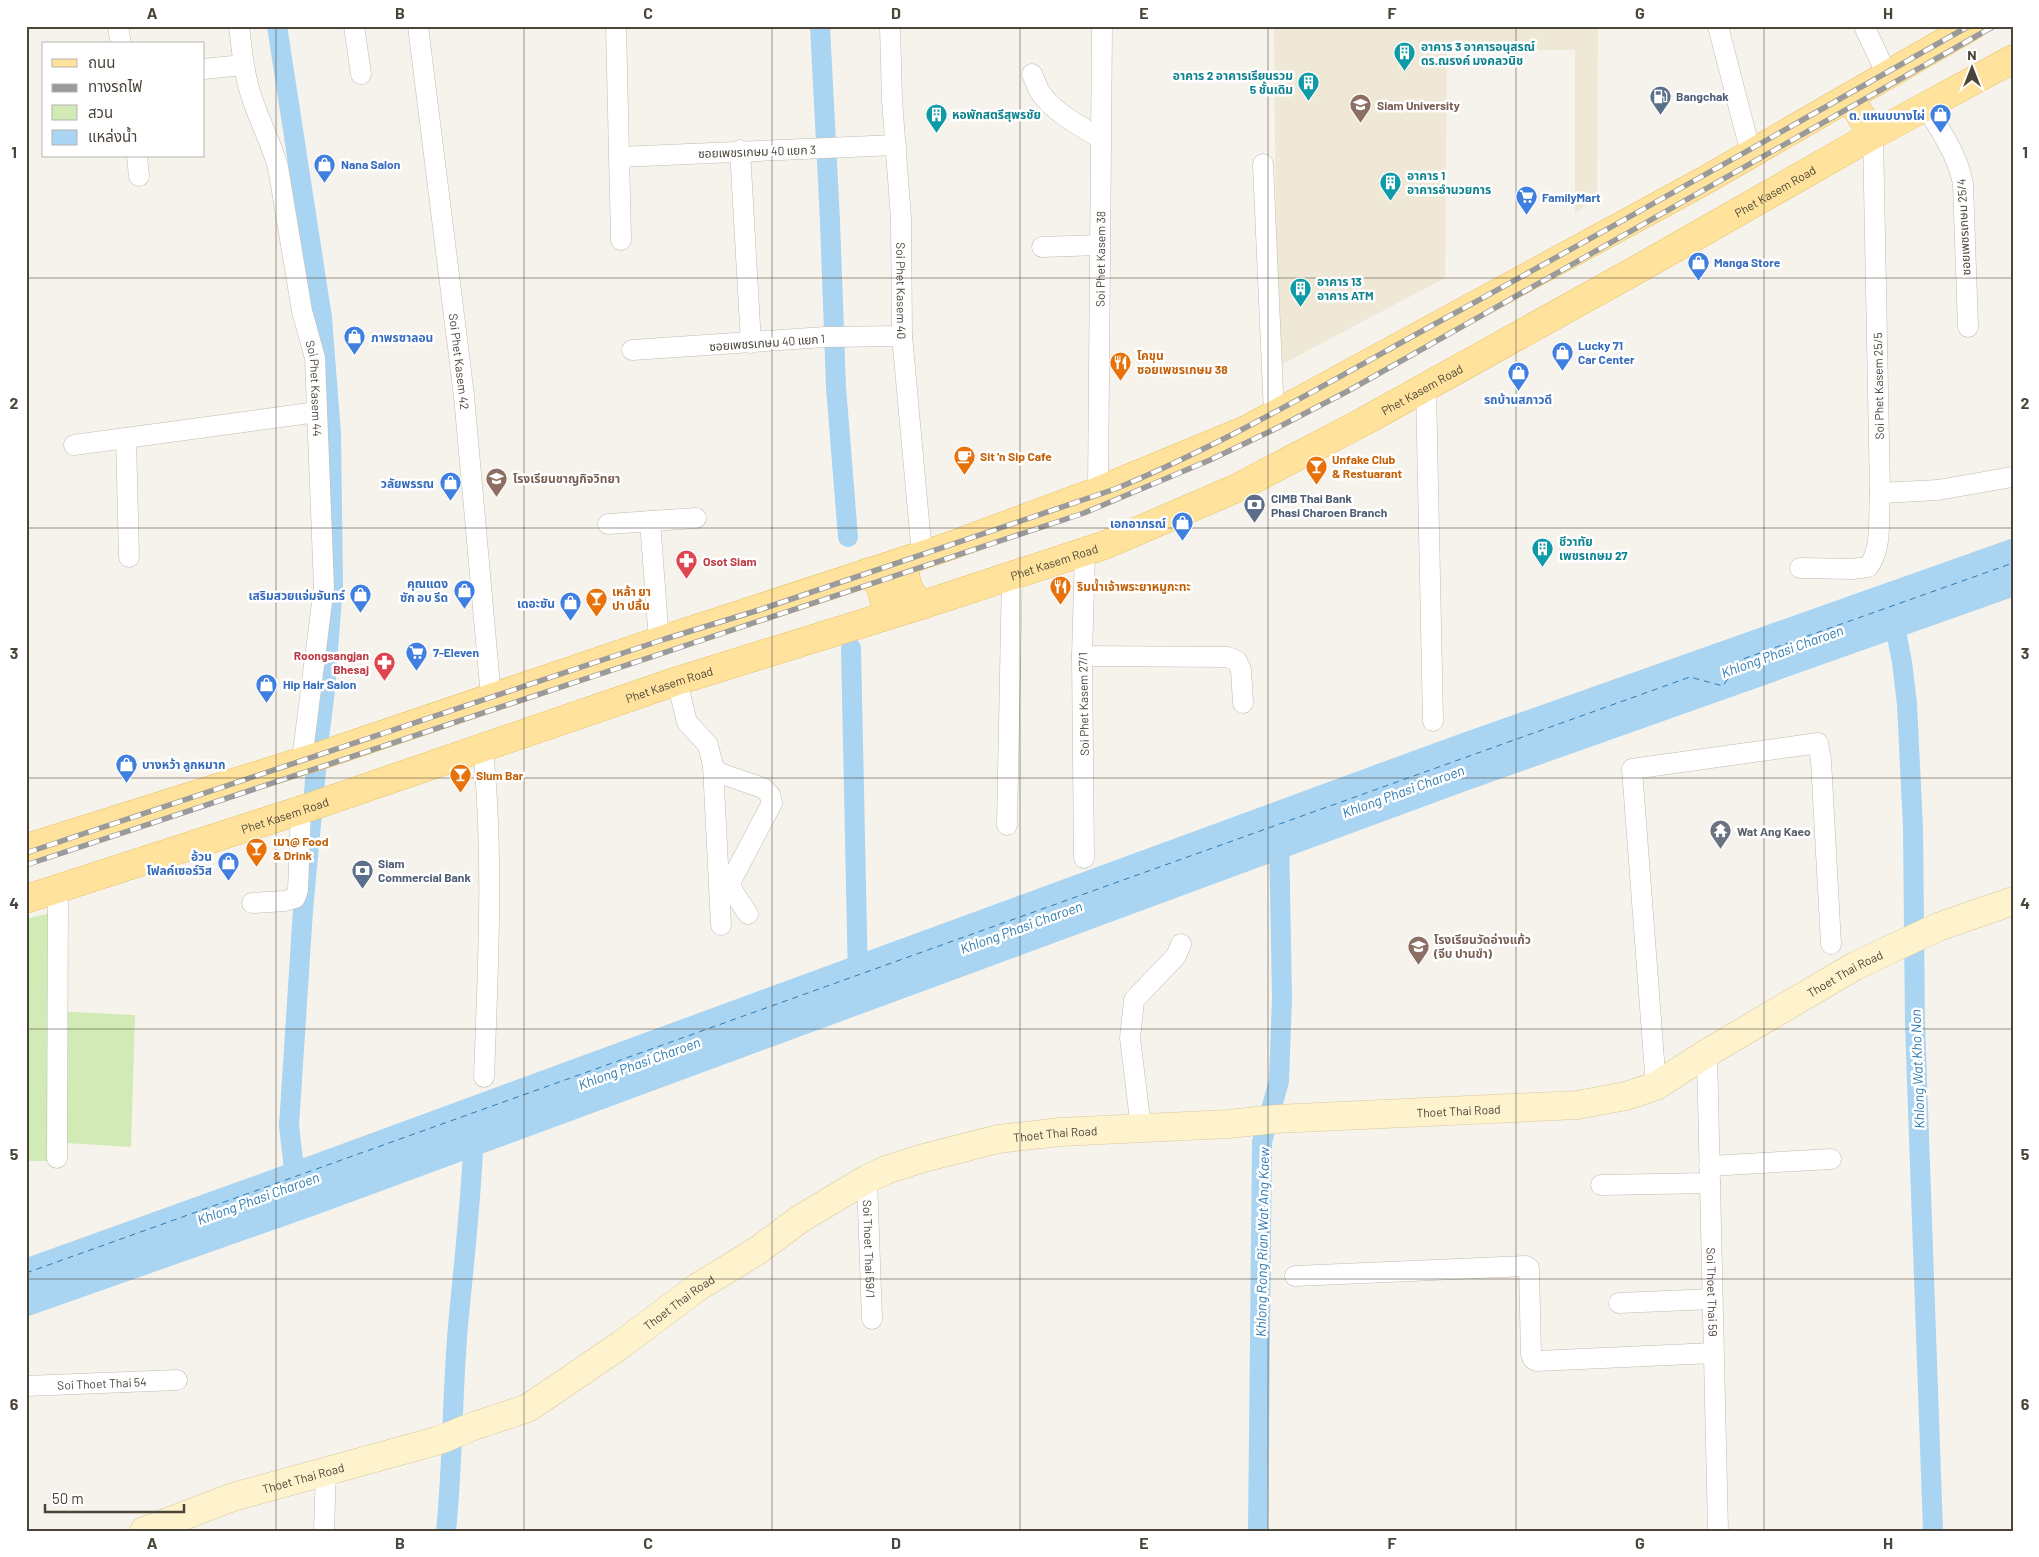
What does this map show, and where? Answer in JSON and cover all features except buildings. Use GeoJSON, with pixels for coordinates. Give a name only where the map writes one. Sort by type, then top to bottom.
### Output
{"type":"FeatureCollection","features":[{"type":"Feature","properties":{"kind":"main road"},"geometry":{"type":"LineString","coordinates":[[26,848],[309,758],[914,558],[1098,491],[1246,430],[1604,237],[1972,26]]}},
{"type":"Feature","properties":{"kind":"main road","name":"Phet Kasem Road"},"geometry":{"type":"LineString","coordinates":[[26,899],[302,810],[677,681],[922,605],[1105,544],[1237,488],[1426,388],[1873,135],[2013,59]]}},
{"type":"Feature","properties":{"kind":"main road"},"geometry":{"type":"LineString","coordinates":[[1849,97],[1873,135]]}},
{"type":"Feature","properties":{"kind":"main road"},"geometry":{"type":"LineString","coordinates":[[914,558],[904,572],[912,597],[922,605]]}},
{"type":"Feature","properties":{"kind":"main road"},"geometry":{"type":"LineString","coordinates":[[868,572],[877,580],[887,606],[883,617]]}},
{"type":"Feature","properties":{"kind":"main road","name":"Thoet Thai Road"},"geometry":{"type":"LineString","coordinates":[[155,1528],[233,1497],[446,1438],[471,1427],[528,1408],[622,1344],[698,1287],[757,1251],[800,1219],[867,1178],[920,1158],[998,1139],[1060,1132],[1229,1124],[1276,1119],[1576,1105],[1626,1096],[1656,1086],[1707,1053],[1855,966],[1938,927],[2013,901]]}},
{"type":"Feature","properties":{"kind":"street"},"geometry":{"type":"LineString","coordinates":[[118,26],[122,42]]}},
{"type":"Feature","properties":{"kind":"street","name":"Soi Phet Kasem 44"},"geometry":{"type":"LineString","coordinates":[[239,26],[243,64],[252,99],[271,144],[278,167],[302,311],[315,358],[324,587],[309,758]]}},
{"type":"Feature","properties":{"kind":"street"},"geometry":{"type":"LineString","coordinates":[[354,26],[361,74]]}},
{"type":"Feature","properties":{"kind":"street","name":"Soi Phet Kasem 42"},"geometry":{"type":"LineString","coordinates":[[418,26],[464,396],[491,697]]}},
{"type":"Feature","properties":{"kind":"street"},"geometry":{"type":"LineString","coordinates":[[616,26],[621,240]]}},
{"type":"Feature","properties":{"kind":"street","name":"Soi Phet Kasem 40"},"geometry":{"type":"LineString","coordinates":[[890,26],[901,218],[902,336],[914,558]]}},
{"type":"Feature","properties":{"kind":"street","name":"Soi Phet Kasem 38"},"geometry":{"type":"LineString","coordinates":[[1098,491],[1102,26]]}},
{"type":"Feature","properties":{"kind":"street"},"geometry":{"type":"LineString","coordinates":[[1718,26],[1751,154]]}},
{"type":"Feature","properties":{"kind":"street"},"geometry":{"type":"LineString","coordinates":[[1864,26],[1887,75]]}},
{"type":"Feature","properties":{"kind":"street"},"geometry":{"type":"LineString","coordinates":[[205,69],[243,64]]}},
{"type":"Feature","properties":{"kind":"street"},"geometry":{"type":"LineString","coordinates":[[1032,74],[1040,92],[1053,106],[1076,124],[1100,138]]}},
{"type":"Feature","properties":{"kind":"street","name":"ซอยเพชรเกษม 25/4"},"geometry":{"type":"LineString","coordinates":[[1926,106],[1956,158],[1960,171],[1968,326]]}},
{"type":"Feature","properties":{"kind":"street","name":"Soi Phet Kasem 25/5"},"geometry":{"type":"LineString","coordinates":[[1800,568],[1852,569],[1868,567],[1874,559],[1877,543],[1880,493],[1873,135]]}},
{"type":"Feature","properties":{"kind":"street","name":"ซอยเพชรเกษม 40 แยก 3"},"geometry":{"type":"LineString","coordinates":[[619,157],[740,150],[826,149],[896,145]]}},
{"type":"Feature","properties":{"kind":"street"},"geometry":{"type":"LineString","coordinates":[[740,150],[751,343]]}},
{"type":"Feature","properties":{"kind":"street"},"geometry":{"type":"LineString","coordinates":[[1263,164],[1274,414]]}},
{"type":"Feature","properties":{"kind":"street"},"geometry":{"type":"LineString","coordinates":[[1042,246],[1100,245]]}},
{"type":"Feature","properties":{"kind":"street","name":"ซอยเพชรเกษม 40 แยก 1"},"geometry":{"type":"LineString","coordinates":[[632,350],[834,337],[902,336]]}},
{"type":"Feature","properties":{"kind":"street"},"geometry":{"type":"LineString","coordinates":[[1426,388],[1434,721]]}},
{"type":"Feature","properties":{"kind":"street"},"geometry":{"type":"LineString","coordinates":[[74,445],[317,412]]}},
{"type":"Feature","properties":{"kind":"street"},"geometry":{"type":"LineString","coordinates":[[126,438],[129,557]]}},
{"type":"Feature","properties":{"kind":"street"},"geometry":{"type":"LineString","coordinates":[[1880,493],[1938,490],[2012,477]]}},
{"type":"Feature","properties":{"kind":"street"},"geometry":{"type":"LineString","coordinates":[[608,524],[696,518]]}},
{"type":"Feature","properties":{"kind":"street"},"geometry":{"type":"LineString","coordinates":[[650,521],[659,641]]}},
{"type":"Feature","properties":{"kind":"street","name":"Soi Phet Kasem 27/1"},"geometry":{"type":"LineString","coordinates":[[1084,858],[1082,656],[1085,551]]}},
{"type":"Feature","properties":{"kind":"street"},"geometry":{"type":"LineString","coordinates":[[1007,825],[1012,575]]}},
{"type":"Feature","properties":{"kind":"street"},"geometry":{"type":"LineString","coordinates":[[1082,656],[1228,657],[1237,661],[1241,670],[1242,702]]}},
{"type":"Feature","properties":{"kind":"street"},"geometry":{"type":"LineString","coordinates":[[677,681],[687,722],[708,745],[713,766],[721,924]]}},
{"type":"Feature","properties":{"kind":"street"},"geometry":{"type":"LineString","coordinates":[[1656,1086],[1632,769],[1818,743],[1821,760],[1831,944]]}},
{"type":"Feature","properties":{"kind":"street"},"geometry":{"type":"LineString","coordinates":[[483,749],[489,817],[484,1077]]}},
{"type":"Feature","properties":{"kind":"street"},"geometry":{"type":"LineString","coordinates":[[713,766],[719,773],[763,788],[770,795],[772,803],[732,879],[730,887],[748,914]]}},
{"type":"Feature","properties":{"kind":"street"},"geometry":{"type":"LineString","coordinates":[[252,903],[286,902],[295,898],[298,890],[302,810]]}},
{"type":"Feature","properties":{"kind":"street"},"geometry":{"type":"LineString","coordinates":[[57,1158],[58,890]]}},
{"type":"Feature","properties":{"kind":"street"},"geometry":{"type":"LineString","coordinates":[[1141,1128],[1130,1038],[1134,1000],[1176,956],[1181,944]]}},
{"type":"Feature","properties":{"kind":"street","name":"Soi Thoet Thai 59"},"geometry":{"type":"LineString","coordinates":[[1707,1053],[1718,1531]]}},
{"type":"Feature","properties":{"kind":"street"},"geometry":{"type":"LineString","coordinates":[[1602,1185],[1831,1160]]}},
{"type":"Feature","properties":{"kind":"street","name":"Soi Thoet Thai 59/1"},"geometry":{"type":"LineString","coordinates":[[867,1178],[872,1319]]}},
{"type":"Feature","properties":{"kind":"street"},"geometry":{"type":"LineString","coordinates":[[1295,1276],[1526,1266],[1529,1268],[1531,1354],[1533,1359],[1713,1353]]}},
{"type":"Feature","properties":{"kind":"street"},"geometry":{"type":"LineString","coordinates":[[1619,1303],[1712,1299]]}},
{"type":"Feature","properties":{"kind":"street","name":"Soi Thoet Thai 54"},"geometry":{"type":"LineString","coordinates":[[26,1386],[177,1380]]}},
{"type":"Feature","properties":{"kind":"street"},"geometry":{"type":"LineString","coordinates":[[324,1531],[326,1470]]}},
{"type":"Feature","properties":{"kind":"shaded area","name":"Siam University"},"geometry":{"type":"Polygon","coordinates":[[[1274,26],[1598,26],[1597,198],[1575,213],[1575,50],[1447,50],[1445,278],[1277,367],[1274,26]]]}},
{"type":"Feature","properties":{"kind":"green space"},"geometry":{"type":"Polygon","coordinates":[[[50,913],[52,1011],[135,1015],[131,1147],[66,1143],[66,1161],[26,1161],[26,919],[50,913]]]}},
{"type":"Feature","properties":{"kind":"water","name":"Khlong Phasi Charoen"},"geometry":{"type":"Polygon","coordinates":[[[2013,538],[2013,597],[1466,791],[316,1215],[26,1317],[26,1258],[1451,737],[2013,538]]]}},
{"type":"Feature","properties":{"kind":"waterway","name":"Khlong Phasi Charoen"},"geometry":{"type":"LineString","coordinates":[[277,26],[322,318],[331,434],[333,584],[325,690],[303,910],[289,1126],[296,1185]]}},
{"type":"Feature","properties":{"kind":"waterway"},"geometry":{"type":"LineString","coordinates":[[820,26],[836,387],[848,537]]}},
{"type":"Feature","properties":{"kind":"waterway","name":"Khlong Wat Kho Non"},"geometry":{"type":"LineString","coordinates":[[1892,611],[1902,662],[1907,704],[1913,828],[1915,1024],[1933,1531]]}},
{"type":"Feature","properties":{"kind":"waterway"},"geometry":{"type":"LineString","coordinates":[[851,648],[858,981]]}},
{"type":"Feature","properties":{"kind":"waterway","name":"Khlong Rong Rian Wat Ang Kaew"},"geometry":{"type":"LineString","coordinates":[[1258,1531],[1262,1142],[1279,1081],[1282,998],[1279,835]]}},
{"type":"Feature","properties":{"kind":"waterway"},"geometry":{"type":"LineString","coordinates":[[446,1531],[456,1352],[470,1203],[474,1129]]}},
{"type":"Feature","properties":{"kind":"ferry route"},"geometry":{"type":"LineString","coordinates":[[26,1273],[1690,677],[1723,686],[1740,660],[2013,563]]}},
{"type":"Feature","properties":{"kind":"railway"},"geometry":{"type":"LineString","coordinates":[[26,853],[665,639],[759,610],[1115,489],[1199,451],[1282,408],[1969,26]]}},
{"type":"Feature","properties":{"kind":"railway"},"geometry":{"type":"LineString","coordinates":[[26,865],[1084,513],[1210,460],[1348,391],[1994,26]]}},
{"type":"Feature","properties":{"kind":"place","name":"อาคาร 3 อาคารอนุสรณ์ ดร.ณรงค์ มงคลวนิช"},"geometry":{"type":"Point","coordinates":[1405,72]}},
{"type":"Feature","properties":{"kind":"place","name":"อาคาร 2 อาคารเรียนรวม 5 ชั้นเดิม"},"geometry":{"type":"Point","coordinates":[1309,101]}},
{"type":"Feature","properties":{"kind":"place","name":"Bangchak"},"geometry":{"type":"Point","coordinates":[1660,115]}},
{"type":"Feature","properties":{"kind":"place","name":"Siam University"},"geometry":{"type":"Point","coordinates":[1361,124]}},
{"type":"Feature","properties":{"kind":"place","name":"หอพักสตรีสุพรชัย"},"geometry":{"type":"Point","coordinates":[936,133]}},
{"type":"Feature","properties":{"kind":"place","name":"ต. แหนบบางไผ่"},"geometry":{"type":"Point","coordinates":[1941,134]}},
{"type":"Feature","properties":{"kind":"place","name":"Nana Salon"},"geometry":{"type":"Point","coordinates":[325,183]}},
{"type":"Feature","properties":{"kind":"place","name":"อาคาร 1 อาคารอำนวยการ"},"geometry":{"type":"Point","coordinates":[1391,201]}},
{"type":"Feature","properties":{"kind":"place","name":"FamilyMart"},"geometry":{"type":"Point","coordinates":[1526,216]}},
{"type":"Feature","properties":{"kind":"place","name":"Manga Store"},"geometry":{"type":"Point","coordinates":[1698,281]}},
{"type":"Feature","properties":{"kind":"place","name":"อาคาร 13 อาคาร ATM"},"geometry":{"type":"Point","coordinates":[1301,307]}},
{"type":"Feature","properties":{"kind":"place","name":"ภาพรซาลอน"},"geometry":{"type":"Point","coordinates":[355,356]}},
{"type":"Feature","properties":{"kind":"place","name":"Lucky 71 Car Center"},"geometry":{"type":"Point","coordinates":[1562,371]}},
{"type":"Feature","properties":{"kind":"place","name":"โคขุน ซอยเพชรเกษม 38"},"geometry":{"type":"Point","coordinates":[1121,381]}},
{"type":"Feature","properties":{"kind":"place","name":"รถบ้านสภาวดี"},"geometry":{"type":"Point","coordinates":[1518,391]}},
{"type":"Feature","properties":{"kind":"place","name":"Sit 'n Sip Cafe"},"geometry":{"type":"Point","coordinates":[964,475]}},
{"type":"Feature","properties":{"kind":"place","name":"Unfake Club & Restuarant"},"geometry":{"type":"Point","coordinates":[1316,485]}},
{"type":"Feature","properties":{"kind":"place","name":"โรงเรียนชาญกิจวิทยา"},"geometry":{"type":"Point","coordinates":[497,497]}},
{"type":"Feature","properties":{"kind":"place","name":"วลัยพรรณ"},"geometry":{"type":"Point","coordinates":[450,502]}},
{"type":"Feature","properties":{"kind":"place","name":"CIMB Thai Bank Phasi Charoen Branch"},"geometry":{"type":"Point","coordinates":[1255,524]}},
{"type":"Feature","properties":{"kind":"place","name":"เอกอาภรณ์"},"geometry":{"type":"Point","coordinates":[1182,542]}},
{"type":"Feature","properties":{"kind":"place","name":"ชีวาทัย เพชรเกษม 27"},"geometry":{"type":"Point","coordinates":[1543,567]}},
{"type":"Feature","properties":{"kind":"place","name":"Osot Siam"},"geometry":{"type":"Point","coordinates":[687,580]}},
{"type":"Feature","properties":{"kind":"place","name":"ริมน้ำเจ้าพระยาหมูกะทะ"},"geometry":{"type":"Point","coordinates":[1061,605]}},
{"type":"Feature","properties":{"kind":"place","name":"คุณแดง ซัก อบ รีด"},"geometry":{"type":"Point","coordinates":[464,609]}},
{"type":"Feature","properties":{"kind":"place","name":"เสริมสวยแจ่มจันทร์"},"geometry":{"type":"Point","coordinates":[361,614]}},
{"type":"Feature","properties":{"kind":"place","name":"เหล้า ยา ปา ปลิ้น"},"geometry":{"type":"Point","coordinates":[596,617]}},
{"type":"Feature","properties":{"kind":"place","name":"เดอะซัน"},"geometry":{"type":"Point","coordinates":[571,622]}},
{"type":"Feature","properties":{"kind":"place","name":"7-Eleven"},"geometry":{"type":"Point","coordinates":[417,671]}},
{"type":"Feature","properties":{"kind":"place","name":"Roongsangjan Bhesaj"},"geometry":{"type":"Point","coordinates":[385,681]}},
{"type":"Feature","properties":{"kind":"place","name":"Hip Hair Salon"},"geometry":{"type":"Point","coordinates":[267,703]}},
{"type":"Feature","properties":{"kind":"place","name":"บางหว้า ลูกหมาก"},"geometry":{"type":"Point","coordinates":[126,783]}},
{"type":"Feature","properties":{"kind":"place","name":"Slum Bar"},"geometry":{"type":"Point","coordinates":[460,794]}},
{"type":"Feature","properties":{"kind":"place","name":"Wat Ang Kaeo"},"geometry":{"type":"Point","coordinates":[1721,850]}},
{"type":"Feature","properties":{"kind":"place","name":"เมา@ Food & Drink"},"geometry":{"type":"Point","coordinates":[257,867]}},
{"type":"Feature","properties":{"kind":"place","name":"อ้วน โฟลค์เซอร์วิส"},"geometry":{"type":"Point","coordinates":[228,882]}},
{"type":"Feature","properties":{"kind":"place","name":"Siam Commercial Bank"},"geometry":{"type":"Point","coordinates":[362,889]}},
{"type":"Feature","properties":{"kind":"place","name":"โรงเรียนวัดอ่างแก้ว (จีบ ปานขำ)"},"geometry":{"type":"Point","coordinates":[1418,965]}}]}
